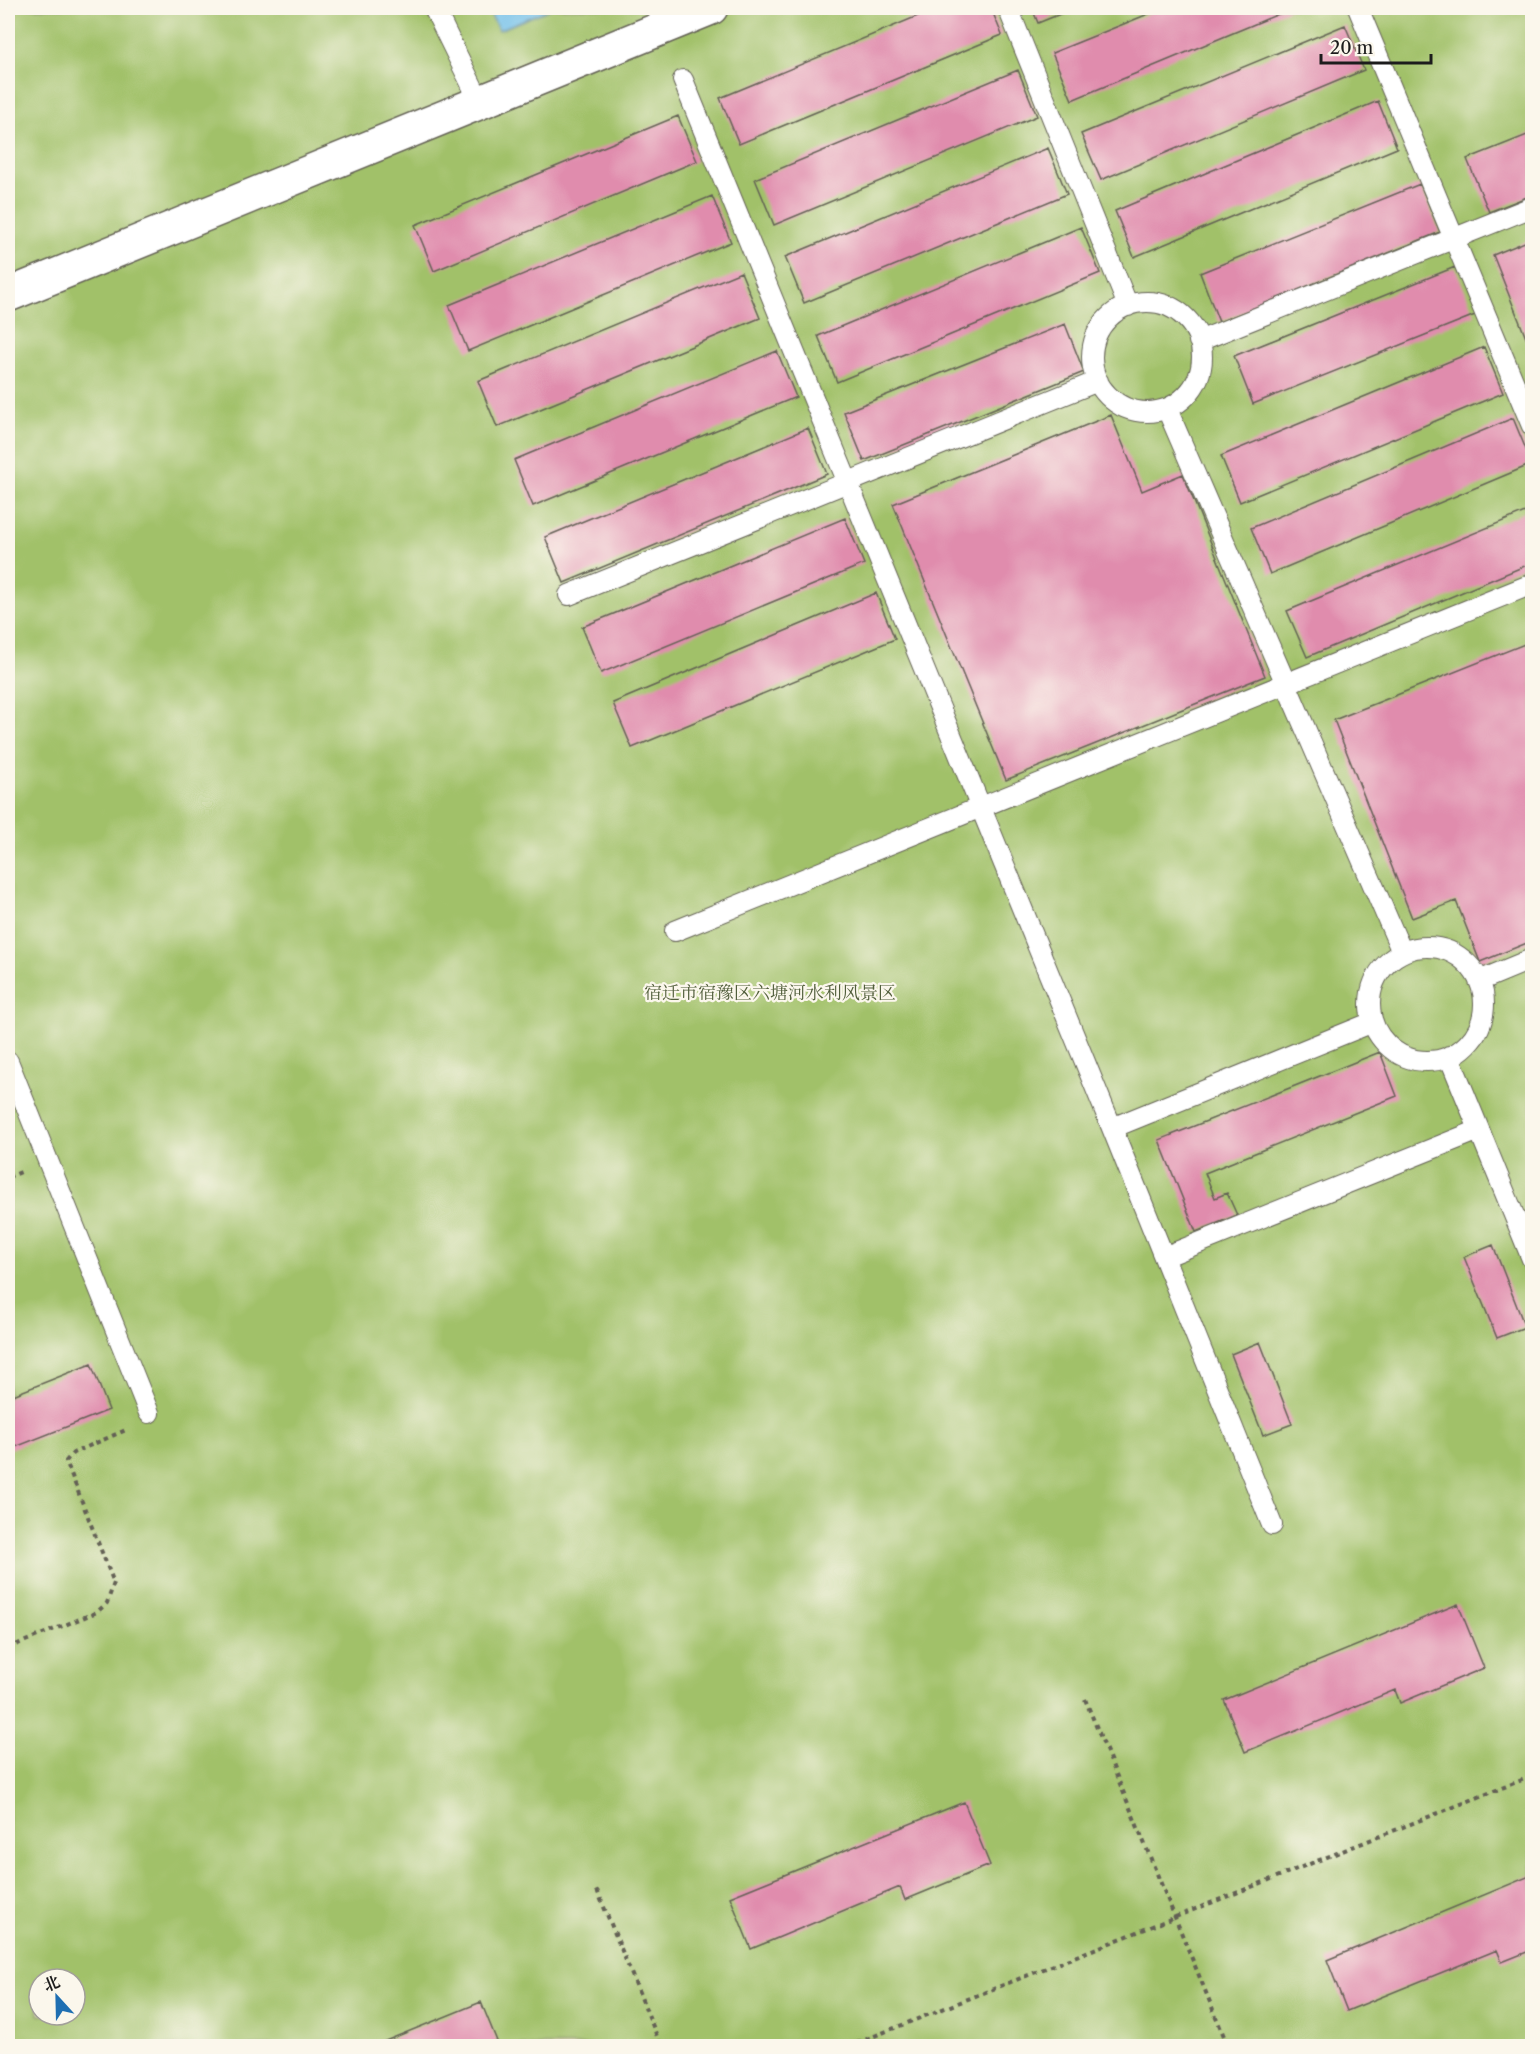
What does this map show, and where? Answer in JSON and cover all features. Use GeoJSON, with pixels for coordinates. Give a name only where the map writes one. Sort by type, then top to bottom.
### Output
{"type":"FeatureCollection","features":[{"type":"Feature","properties":{"kind":"street"},"geometry":{"type":"LineString","coordinates":[[8,295],[711,8]]}},
{"type":"Feature","properties":{"kind":"lane"},"geometry":{"type":"LineString","coordinates":[[434,8],[480,102]]}},
{"type":"Feature","properties":{"kind":"lane"},"geometry":{"type":"LineString","coordinates":[[1008,8],[1128,306]]}},
{"type":"Feature","properties":{"kind":"lane"},"geometry":{"type":"LineString","coordinates":[[1358,8],[1533,426]]}},
{"type":"Feature","properties":{"kind":"lane"},"geometry":{"type":"LineString","coordinates":[[683,80],[1272,1525]]}},
{"type":"Feature","properties":{"kind":"lane"},"geometry":{"type":"LineString","coordinates":[[1199,342],[1533,207]]}},
{"type":"Feature","properties":{"kind":"lane"},"geometry":{"type":"LineString","coordinates":[[1137,303],[1155,303],[1172,308],[1187,318],[1197,333],[1199,342],[1202,351],[1202,369],[1195,385],[1183,400],[1167,409],[1149,413],[1131,410],[1114,403],[1102,389],[1094,372],[1092,354],[1096,336],[1106,321],[1119,310],[1137,303]]}},
{"type":"Feature","properties":{"kind":"lane"},"geometry":{"type":"LineString","coordinates":[[570,595],[1098,381]]}},
{"type":"Feature","properties":{"kind":"lane"},"geometry":{"type":"LineString","coordinates":[[1167,409],[1402,952]]}},
{"type":"Feature","properties":{"kind":"lane"},"geometry":{"type":"LineString","coordinates":[[675,931],[1533,584]]}},
{"type":"Feature","properties":{"kind":"lane"},"geometry":{"type":"LineString","coordinates":[[1420,947],[1438,948],[1455,954],[1469,965],[1479,981],[1484,998],[1483,1016],[1476,1032],[1464,1047],[1449,1056],[1430,1061],[1410,1058],[1393,1050],[1379,1036],[1373,1022],[1370,998],[1375,979],[1387,963],[1402,952],[1420,947]]}},
{"type":"Feature","properties":{"kind":"lane"},"geometry":{"type":"LineString","coordinates":[[1479,981],[1533,959]]}},
{"type":"Feature","properties":{"kind":"lane"},"geometry":{"type":"LineString","coordinates":[[1112,1128],[1373,1022]]}},
{"type":"Feature","properties":{"kind":"lane"},"geometry":{"type":"LineString","coordinates":[[1449,1056],[1533,1259]]}},
{"type":"Feature","properties":{"kind":"lane"},"geometry":{"type":"LineString","coordinates":[[8,1061],[149,1413]]}},
{"type":"Feature","properties":{"kind":"lane"},"geometry":{"type":"LineString","coordinates":[[1164,1257],[1479,1130]]}},
{"type":"Feature","properties":{"kind":"path"},"geometry":{"type":"LineString","coordinates":[[8,1648],[97,1612],[107,1603],[114,1583],[66,1461],[73,1453],[141,1423],[149,1413]]}},
{"type":"Feature","properties":{"kind":"path"},"geometry":{"type":"LineString","coordinates":[[1085,1699],[1228,2046]]}},
{"type":"Feature","properties":{"kind":"path"},"geometry":{"type":"LineString","coordinates":[[849,2046],[1533,1776]]}},
{"type":"Feature","properties":{"kind":"path"},"geometry":{"type":"LineString","coordinates":[[597,1890],[661,2046]]}},
{"type":"Feature","properties":{"kind":"green space","name":"宿迁市宿豫区六塘河水利风景区"},"geometry":{"type":"Polygon","coordinates":[[[8,8],[1532,8],[1532,2046],[8,2046],[8,8]]]}},
{"type":"Feature","properties":{"kind":"water"},"geometry":{"type":"Polygon","coordinates":[[[487,8],[552,8],[499,30],[487,8]]]}},
{"type":"Feature","properties":{"kind":"building"},"geometry":{"type":"Polygon","coordinates":[[[937,8],[991,8],[1002,35],[739,144],[720,98],[937,8]]]}},
{"type":"Feature","properties":{"kind":"building"},"geometry":{"type":"Polygon","coordinates":[[[1032,8],[1075,8],[1038,23],[1032,8]]]}},
{"type":"Feature","properties":{"kind":"building"},"geometry":{"type":"Polygon","coordinates":[[[1163,8],[1293,8],[1072,100],[1052,53],[1163,8]]]}},
{"type":"Feature","properties":{"kind":"building"},"geometry":{"type":"Polygon","coordinates":[[[1345,25],[1364,70],[1101,180],[1081,134],[1345,25]]]}},
{"type":"Feature","properties":{"kind":"building"},"geometry":{"type":"Polygon","coordinates":[[[1018,70],[1037,116],[774,225],[755,179],[1018,70]]]}},
{"type":"Feature","properties":{"kind":"building"},"geometry":{"type":"Polygon","coordinates":[[[1378,101],[1397,148],[1134,257],[1115,211],[1378,101]]]}},
{"type":"Feature","properties":{"kind":"building"},"geometry":{"type":"Polygon","coordinates":[[[678,116],[697,161],[434,271],[415,225],[678,116]]]}},
{"type":"Feature","properties":{"kind":"building"},"geometry":{"type":"Polygon","coordinates":[[[1532,133],[1532,195],[1489,212],[1467,159],[1532,133]]]}},
{"type":"Feature","properties":{"kind":"building"},"geometry":{"type":"Polygon","coordinates":[[[1048,148],[1067,194],[804,303],[785,257],[1048,148]]]}},
{"type":"Feature","properties":{"kind":"building"},"geometry":{"type":"Polygon","coordinates":[[[1420,184],[1440,232],[1219,322],[1200,273],[1420,184]]]}},
{"type":"Feature","properties":{"kind":"building"},"geometry":{"type":"Polygon","coordinates":[[[712,196],[731,242],[468,351],[449,305],[712,196]]]}},
{"type":"Feature","properties":{"kind":"building"},"geometry":{"type":"Polygon","coordinates":[[[1081,227],[1100,273],[837,382],[818,336],[1081,227]]]}},
{"type":"Feature","properties":{"kind":"building"},"geometry":{"type":"Polygon","coordinates":[[[1532,239],[1532,353],[1493,255],[1532,239]]]}},
{"type":"Feature","properties":{"kind":"building"},"geometry":{"type":"Polygon","coordinates":[[[1455,267],[1475,315],[1253,404],[1234,356],[1455,267]]]}},
{"type":"Feature","properties":{"kind":"building"},"geometry":{"type":"Polygon","coordinates":[[[741,272],[760,318],[497,427],[478,381],[741,272]]]}},
{"type":"Feature","properties":{"kind":"building"},"geometry":{"type":"Polygon","coordinates":[[[1065,324],[1084,372],[864,461],[844,412],[1065,324]]]}},
{"type":"Feature","properties":{"kind":"building"},"geometry":{"type":"Polygon","coordinates":[[[1484,347],[1503,393],[1240,502],[1221,456],[1484,347]]]}},
{"type":"Feature","properties":{"kind":"building"},"geometry":{"type":"Polygon","coordinates":[[[777,351],[796,397],[533,506],[514,460],[777,351]]]}},
{"type":"Feature","properties":{"kind":"building"},"geometry":{"type":"Polygon","coordinates":[[[1111,415],[1142,491],[1183,474],[1265,676],[1006,780],[893,504],[1111,415]]]}},
{"type":"Feature","properties":{"kind":"building"},"geometry":{"type":"Polygon","coordinates":[[[1513,418],[1532,464],[1270,574],[1251,528],[1513,418]]]}},
{"type":"Feature","properties":{"kind":"building"},"geometry":{"type":"Polygon","coordinates":[[[808,428],[827,474],[564,583],[545,537],[808,428]]]}},
{"type":"Feature","properties":{"kind":"building"},"geometry":{"type":"Polygon","coordinates":[[[1532,509],[1532,563],[1307,657],[1287,611],[1532,509]]]}},
{"type":"Feature","properties":{"kind":"building"},"geometry":{"type":"Polygon","coordinates":[[[845,518],[864,564],[601,673],[582,627],[845,518]]]}},
{"type":"Feature","properties":{"kind":"building"},"geometry":{"type":"Polygon","coordinates":[[[876,593],[895,639],[632,748],[613,703],[876,593]]]}},
{"type":"Feature","properties":{"kind":"building"},"geometry":{"type":"Polygon","coordinates":[[[1532,641],[1532,941],[1480,962],[1456,901],[1412,918],[1334,720],[1532,641]]]}},
{"type":"Feature","properties":{"kind":"building"},"geometry":{"type":"Polygon","coordinates":[[[1380,1052],[1397,1096],[1205,1173],[1215,1198],[1227,1193],[1237,1215],[1196,1232],[1159,1140],[1380,1052]]]}},
{"type":"Feature","properties":{"kind":"building"},"geometry":{"type":"Polygon","coordinates":[[[1493,1245],[1525,1327],[1497,1338],[1464,1257],[1493,1245]]]}},
{"type":"Feature","properties":{"kind":"building"},"geometry":{"type":"Polygon","coordinates":[[[1260,1342],[1292,1424],[1263,1435],[1231,1354],[1260,1342]]]}},
{"type":"Feature","properties":{"kind":"building"},"geometry":{"type":"Polygon","coordinates":[[[91,1364],[109,1410],[8,1450],[8,1397],[91,1364]]]}},
{"type":"Feature","properties":{"kind":"building"},"geometry":{"type":"Polygon","coordinates":[[[1458,1604],[1484,1668],[1400,1703],[1395,1690],[1245,1752],[1224,1700],[1458,1604]]]}},
{"type":"Feature","properties":{"kind":"building"},"geometry":{"type":"Polygon","coordinates":[[[964,1802],[990,1865],[905,1900],[900,1887],[751,1949],[730,1897],[964,1802]]]}},
{"type":"Feature","properties":{"kind":"building"},"geometry":{"type":"Polygon","coordinates":[[[1532,1875],[1532,1950],[1502,1962],[1497,1950],[1347,2011],[1327,1960],[1532,1875]]]}},
{"type":"Feature","properties":{"kind":"building"},"geometry":{"type":"Polygon","coordinates":[[[481,2002],[499,2046],[373,2046],[481,2002]]]}}]}
